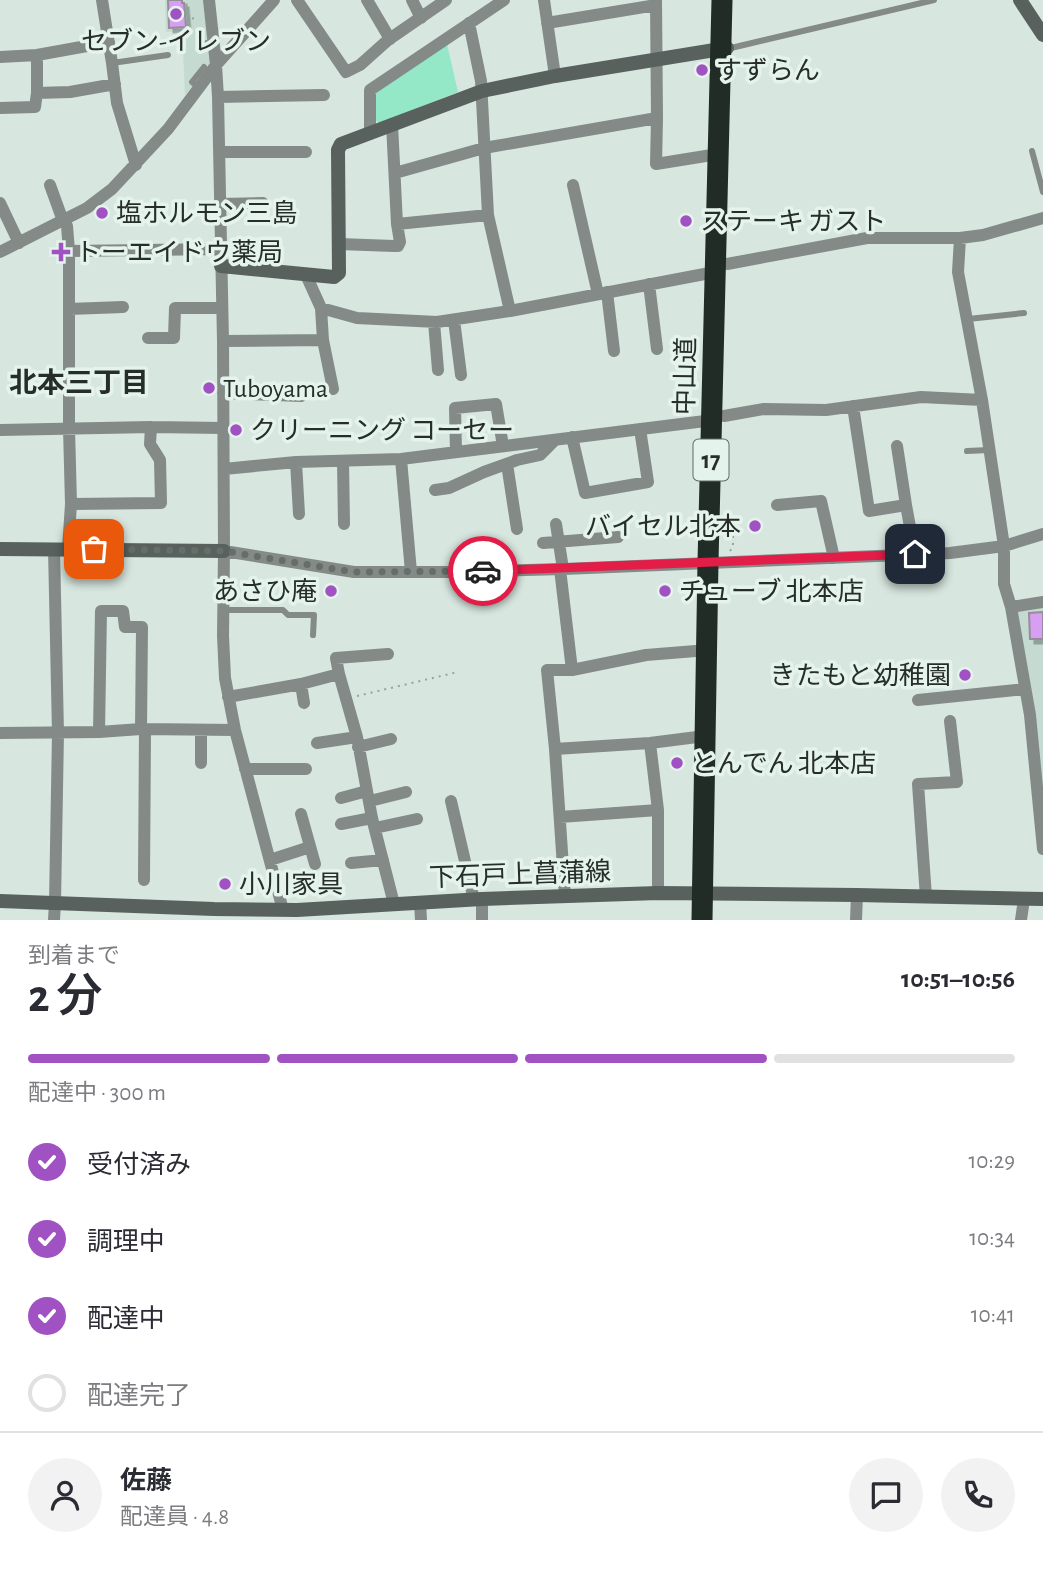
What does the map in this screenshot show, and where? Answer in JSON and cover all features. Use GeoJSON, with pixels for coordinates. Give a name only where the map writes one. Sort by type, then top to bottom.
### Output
{"type":"FeatureCollection","features":[{"type":"Feature","properties":{"kind":"highway","name":"中山道"},"geometry":{"type":"LineString","coordinates":[[702,920],[709,894],[720,557],[718,418],[726,48],[722,0]]}},
{"type":"Feature","properties":{"kind":"highway","name":"中山道"},"geometry":{"type":"LineString","coordinates":[[721,268],[718,154],[732,0]]}},
{"type":"Feature","properties":{"kind":"highway","name":"中山道"},"geometry":{"type":"LineString","coordinates":[[715,920],[709,894],[705,736],[708,650],[720,557]]}},
{"type":"Feature","properties":{"kind":"main road"},"geometry":{"type":"LineString","coordinates":[[1020,0],[1043,35]]}},
{"type":"Feature","properties":{"kind":"main road"},"geometry":{"type":"LineString","coordinates":[[221,266],[337,276],[339,147],[482,91],[555,76],[726,48]]}},
{"type":"Feature","properties":{"kind":"main road"},"geometry":{"type":"LineString","coordinates":[[0,549],[224,551]]}},
{"type":"Feature","properties":{"kind":"main road","name":"下石戸上菖蒲線"},"geometry":{"type":"LineString","coordinates":[[0,901],[293,913],[394,904],[658,893],[1043,899]]}},
{"type":"Feature","properties":{"kind":"street"},"geometry":{"type":"LineString","coordinates":[[102,0],[117,103],[136,165]]}},
{"type":"Feature","properties":{"kind":"street"},"geometry":{"type":"LineString","coordinates":[[0,252],[87,208],[113,189],[168,129],[200,88],[210,66],[274,0]]}},
{"type":"Feature","properties":{"kind":"street"},"geometry":{"type":"LineString","coordinates":[[297,0],[346,72],[360,65],[390,39],[446,0]]}},
{"type":"Feature","properties":{"kind":"street"},"geometry":{"type":"LineString","coordinates":[[367,0],[390,39]]}},
{"type":"Feature","properties":{"kind":"street"},"geometry":{"type":"LineString","coordinates":[[412,0],[421,18]]}},
{"type":"Feature","properties":{"kind":"street"},"geometry":{"type":"LineString","coordinates":[[370,134],[370,90],[504,0]]}},
{"type":"Feature","properties":{"kind":"street"},"geometry":{"type":"LineString","coordinates":[[544,0],[555,76]]}},
{"type":"Feature","properties":{"kind":"street"},"geometry":{"type":"LineString","coordinates":[[547,23],[656,2],[656,164],[718,154]]}},
{"type":"Feature","properties":{"kind":"street"},"geometry":{"type":"LineString","coordinates":[[207,9],[210,66],[218,97],[223,341],[223,636],[228,697],[270,860],[293,913]]}},
{"type":"Feature","properties":{"kind":"street"},"geometry":{"type":"LineString","coordinates":[[469,23],[482,91],[488,215],[510,311]]}},
{"type":"Feature","properties":{"kind":"street"},"geometry":{"type":"LineString","coordinates":[[0,57],[37,55],[109,42]]}},
{"type":"Feature","properties":{"kind":"street"},"geometry":{"type":"LineString","coordinates":[[0,108],[35,107],[37,55]]}},
{"type":"Feature","properties":{"kind":"street"},"geometry":{"type":"LineString","coordinates":[[37,93],[69,92],[115,84]]}},
{"type":"Feature","properties":{"kind":"street"},"geometry":{"type":"LineString","coordinates":[[218,97],[324,95]]}},
{"type":"Feature","properties":{"kind":"street"},"geometry":{"type":"LineString","coordinates":[[395,173],[484,148],[657,118]]}},
{"type":"Feature","properties":{"kind":"street"},"geometry":{"type":"LineString","coordinates":[[339,244],[398,246],[400,242],[393,124]]}},
{"type":"Feature","properties":{"kind":"street"},"geometry":{"type":"LineString","coordinates":[[219,152],[306,152]]}},
{"type":"Feature","properties":{"kind":"street"},"geometry":{"type":"LineString","coordinates":[[50,185],[67,226],[69,251],[71,504],[61,549],[54,920]]}},
{"type":"Feature","properties":{"kind":"street"},"geometry":{"type":"LineString","coordinates":[[573,186],[603,293],[614,351]]}},
{"type":"Feature","properties":{"kind":"street"},"geometry":{"type":"LineString","coordinates":[[0,202],[19,243]]}},
{"type":"Feature","properties":{"kind":"street"},"geometry":{"type":"LineString","coordinates":[[220,204],[264,203]]}},
{"type":"Feature","properties":{"kind":"street"},"geometry":{"type":"LineString","coordinates":[[397,224],[488,215]]}},
{"type":"Feature","properties":{"kind":"street"},"geometry":{"type":"LineString","coordinates":[[321,308],[357,318],[434,322],[454,320],[649,284],[867,238],[960,238],[983,235],[1043,218]]}},
{"type":"Feature","properties":{"kind":"street"},"geometry":{"type":"LineString","coordinates":[[960,238],[958,272],[982,400],[1004,546],[1004,584],[1011,607],[1030,715],[1043,849]]}},
{"type":"Feature","properties":{"kind":"street"},"geometry":{"type":"LineString","coordinates":[[69,251],[220,249]]}},
{"type":"Feature","properties":{"kind":"street"},"geometry":{"type":"LineString","coordinates":[[306,275],[321,308],[323,340],[333,389]]}},
{"type":"Feature","properties":{"kind":"street"},"geometry":{"type":"LineString","coordinates":[[649,284],[657,349]]}},
{"type":"Feature","properties":{"kind":"street"},"geometry":{"type":"LineString","coordinates":[[69,309],[123,307]]}},
{"type":"Feature","properties":{"kind":"street"},"geometry":{"type":"LineString","coordinates":[[148,338],[174,338],[175,308],[222,308]]}},
{"type":"Feature","properties":{"kind":"street"},"geometry":{"type":"LineString","coordinates":[[454,320],[461,374]]}},
{"type":"Feature","properties":{"kind":"street"},"geometry":{"type":"LineString","coordinates":[[434,322],[438,370]]}},
{"type":"Feature","properties":{"kind":"street"},"geometry":{"type":"LineString","coordinates":[[223,341],[323,340]]}},
{"type":"Feature","properties":{"kind":"street"},"geometry":{"type":"LineString","coordinates":[[223,393],[301,396]]}},
{"type":"Feature","properties":{"kind":"street"},"geometry":{"type":"LineString","coordinates":[[224,469],[296,462],[401,459],[640,429],[765,409],[826,410],[921,397],[982,400]]}},
{"type":"Feature","properties":{"kind":"street"},"geometry":{"type":"LineString","coordinates":[[456,452],[455,408],[496,404],[503,446]]}},
{"type":"Feature","properties":{"kind":"street"},"geometry":{"type":"LineString","coordinates":[[853,406],[869,511],[906,505]]}},
{"type":"Feature","properties":{"kind":"street"},"geometry":{"type":"LineString","coordinates":[[71,504],[161,503],[160,460],[150,444],[151,427]]}},
{"type":"Feature","properties":{"kind":"street"},"geometry":{"type":"LineString","coordinates":[[0,430],[223,428]]}},
{"type":"Feature","properties":{"kind":"street"},"geometry":{"type":"LineString","coordinates":[[572,438],[585,493],[648,482],[640,429]]}},
{"type":"Feature","properties":{"kind":"street"},"geometry":{"type":"LineString","coordinates":[[435,490],[449,488],[517,460],[540,455],[555,440]]}},
{"type":"Feature","properties":{"kind":"street"},"geometry":{"type":"LineString","coordinates":[[897,446],[915,554]]}},
{"type":"Feature","properties":{"kind":"street"},"geometry":{"type":"LineString","coordinates":[[482,473],[483,449]]}},
{"type":"Feature","properties":{"kind":"street"},"geometry":{"type":"LineString","coordinates":[[401,459],[411,572]]}},
{"type":"Feature","properties":{"kind":"street"},"geometry":{"type":"LineString","coordinates":[[343,461],[344,524]]}},
{"type":"Feature","properties":{"kind":"street"},"geometry":{"type":"LineString","coordinates":[[296,462],[299,514]]}},
{"type":"Feature","properties":{"kind":"street"},"geometry":{"type":"LineString","coordinates":[[507,464],[517,529]]}},
{"type":"Feature","properties":{"kind":"street"},"geometry":{"type":"LineString","coordinates":[[777,505],[821,501],[834,558]]}},
{"type":"Feature","properties":{"kind":"street"},"geometry":{"type":"LineString","coordinates":[[556,524],[572,670]]}},
{"type":"Feature","properties":{"kind":"street"},"geometry":{"type":"LineString","coordinates":[[224,551],[354,572],[561,569],[720,557],[834,558],[950,553],[1004,546],[1043,534]]}},
{"type":"Feature","properties":{"kind":"street"},"geometry":{"type":"LineString","coordinates":[[543,543],[618,537]]}},
{"type":"Feature","properties":{"kind":"street"},"geometry":{"type":"LineString","coordinates":[[1011,607],[1043,602]]}},
{"type":"Feature","properties":{"kind":"street"},"geometry":{"type":"LineString","coordinates":[[99,732],[102,611],[123,611],[125,627],[142,627],[144,880]]}},
{"type":"Feature","properties":{"kind":"street"},"geometry":{"type":"LineString","coordinates":[[565,896],[547,670],[572,670],[646,655],[708,650]]}},
{"type":"Feature","properties":{"kind":"street"},"geometry":{"type":"LineString","coordinates":[[387,654],[336,658],[394,904]]}},
{"type":"Feature","properties":{"kind":"street"},"geometry":{"type":"LineString","coordinates":[[228,697],[339,674]]}},
{"type":"Feature","properties":{"kind":"street"},"geometry":{"type":"LineString","coordinates":[[301,684],[304,703]]}},
{"type":"Feature","properties":{"kind":"street"},"geometry":{"type":"LineString","coordinates":[[918,700],[1025,689]]}},
{"type":"Feature","properties":{"kind":"street"},"geometry":{"type":"LineString","coordinates":[[926,897],[918,784],[957,782],[950,721]]}},
{"type":"Feature","properties":{"kind":"street"},"geometry":{"type":"LineString","coordinates":[[0,733],[143,729],[235,730]]}},
{"type":"Feature","properties":{"kind":"street"},"geometry":{"type":"LineString","coordinates":[[201,730],[201,763]]}},
{"type":"Feature","properties":{"kind":"street"},"geometry":{"type":"LineString","coordinates":[[555,749],[650,743],[705,736]]}},
{"type":"Feature","properties":{"kind":"street"},"geometry":{"type":"LineString","coordinates":[[317,743],[391,739]]}},
{"type":"Feature","properties":{"kind":"street"},"geometry":{"type":"LineString","coordinates":[[650,743],[658,810],[658,893]]}},
{"type":"Feature","properties":{"kind":"street"},"geometry":{"type":"LineString","coordinates":[[245,769],[306,769]]}},
{"type":"Feature","properties":{"kind":"street"},"geometry":{"type":"LineString","coordinates":[[341,798],[406,792]]}},
{"type":"Feature","properties":{"kind":"street"},"geometry":{"type":"LineString","coordinates":[[451,801],[482,920]]}},
{"type":"Feature","properties":{"kind":"street"},"geometry":{"type":"LineString","coordinates":[[560,817],[658,810]]}},
{"type":"Feature","properties":{"kind":"street"},"geometry":{"type":"LineString","coordinates":[[300,814],[315,864]]}},
{"type":"Feature","properties":{"kind":"street"},"geometry":{"type":"LineString","coordinates":[[341,824],[417,819]]}},
{"type":"Feature","properties":{"kind":"street"},"geometry":{"type":"LineString","coordinates":[[270,860],[310,847]]}},
{"type":"Feature","properties":{"kind":"street"},"geometry":{"type":"LineString","coordinates":[[351,863],[383,860]]}},
{"type":"Feature","properties":{"kind":"street"},"geometry":{"type":"LineString","coordinates":[[856,920],[857,895]]}},
{"type":"Feature","properties":{"kind":"street"},"geometry":{"type":"LineString","coordinates":[[1021,920],[1024,899]]}},
{"type":"Feature","properties":{"kind":"street"},"geometry":{"type":"LineString","coordinates":[[420,903],[421,920]]}},
{"type":"Feature","properties":{"kind":"lane"},"geometry":{"type":"LineString","coordinates":[[726,48],[934,0]]}},
{"type":"Feature","properties":{"kind":"lane"},"geometry":{"type":"LineString","coordinates":[[113,63],[168,55]]}},
{"type":"Feature","properties":{"kind":"lane"},"geometry":{"type":"LineString","coordinates":[[1032,151],[1043,192]]}},
{"type":"Feature","properties":{"kind":"lane"},"geometry":{"type":"LineString","coordinates":[[966,319],[1024,313]]}},
{"type":"Feature","properties":{"kind":"lane"},"geometry":{"type":"LineString","coordinates":[[967,450],[989,450]]}},
{"type":"Feature","properties":{"kind":"lane"},"geometry":{"type":"LineString","coordinates":[[223,610],[283,610],[288,615],[313,615],[313,635]]}},
{"type":"Feature","properties":{"kind":"path"},"geometry":{"type":"LineString","coordinates":[[185,19],[207,9]]}},
{"type":"Feature","properties":{"kind":"path"},"geometry":{"type":"LineString","coordinates":[[720,557],[733,530]]}},
{"type":"Feature","properties":{"kind":"path"},"geometry":{"type":"LineString","coordinates":[[345,699],[458,672]]}},
{"type":"Feature","properties":{"kind":"shaded area"},"geometry":{"type":"Polygon","coordinates":[[[165,0],[204,0],[212,63],[185,95],[182,31],[166,32],[165,0]]]}},
{"type":"Feature","properties":{"kind":"shaded area"},"geometry":{"type":"Polygon","coordinates":[[[1043,602],[1043,802],[1011,607],[1043,602]]]}},
{"type":"Feature","properties":{"kind":"green space"},"geometry":{"type":"Polygon","coordinates":[[[447,44],[458,92],[379,123],[375,120],[374,95],[447,44]]]}},
{"type":"Feature","properties":{"kind":"building"},"geometry":{"type":"Polygon","coordinates":[[[168,0],[182,0],[184,3],[186,27],[169,28],[168,0]]]}},
{"type":"Feature","properties":{"kind":"building"},"geometry":{"type":"Polygon","coordinates":[[[1043,612],[1043,639],[1030,639],[1029,613],[1043,612]]]}},
{"type":"Feature","properties":{"kind":"way so far"},"geometry":{"type":"LineString","coordinates":[[94,549],[224,551],[354,572],[483,571]]}},
{"type":"Feature","properties":{"kind":"place","name":"セブン-イレブン"},"geometry":{"type":"Point","coordinates":[176,14]}},
{"type":"Feature","properties":{"kind":"place","name":"すずらん"},"geometry":{"type":"Point","coordinates":[702,70]}},
{"type":"Feature","properties":{"kind":"place","name":"塩ホルモン三島"},"geometry":{"type":"Point","coordinates":[102,213]}},
{"type":"Feature","properties":{"kind":"place","name":"ステーキ ガスト"},"geometry":{"type":"Point","coordinates":[686,221]}},
{"type":"Feature","properties":{"kind":"place","name":"トーエイドウ薬局"},"geometry":{"type":"Point","coordinates":[61,252]}},
{"type":"Feature","properties":{"kind":"place","name":"Tuboyama"},"geometry":{"type":"Point","coordinates":[209,388]}},
{"type":"Feature","properties":{"kind":"place","name":"クリーニング コーセー"},"geometry":{"type":"Point","coordinates":[236,430]}},
{"type":"Feature","properties":{"kind":"place","name":"バイセル北本"},"geometry":{"type":"Point","coordinates":[755,526]}},
{"type":"Feature","properties":{"kind":"place","name":"あさひ庵"},"geometry":{"type":"Point","coordinates":[331,591]}},
{"type":"Feature","properties":{"kind":"place","name":"チューブ 北本店"},"geometry":{"type":"Point","coordinates":[665,591]}},
{"type":"Feature","properties":{"kind":"place","name":"きたもと幼稚園"},"geometry":{"type":"Point","coordinates":[965,675]}},
{"type":"Feature","properties":{"kind":"place","name":"とんでん 北本店"},"geometry":{"type":"Point","coordinates":[677,763]}},
{"type":"Feature","properties":{"kind":"place","name":"小川家具"},"geometry":{"type":"Point","coordinates":[225,884]}},
{"type":"Feature","properties":{"kind":"district","name":"北本三丁目"},"geometry":{"type":"Point","coordinates":[79,382]}},
{"type":"Feature","properties":{"kind":"route"},"geometry":{"type":"LineString","coordinates":[[483,571],[915,554]]}}]}
